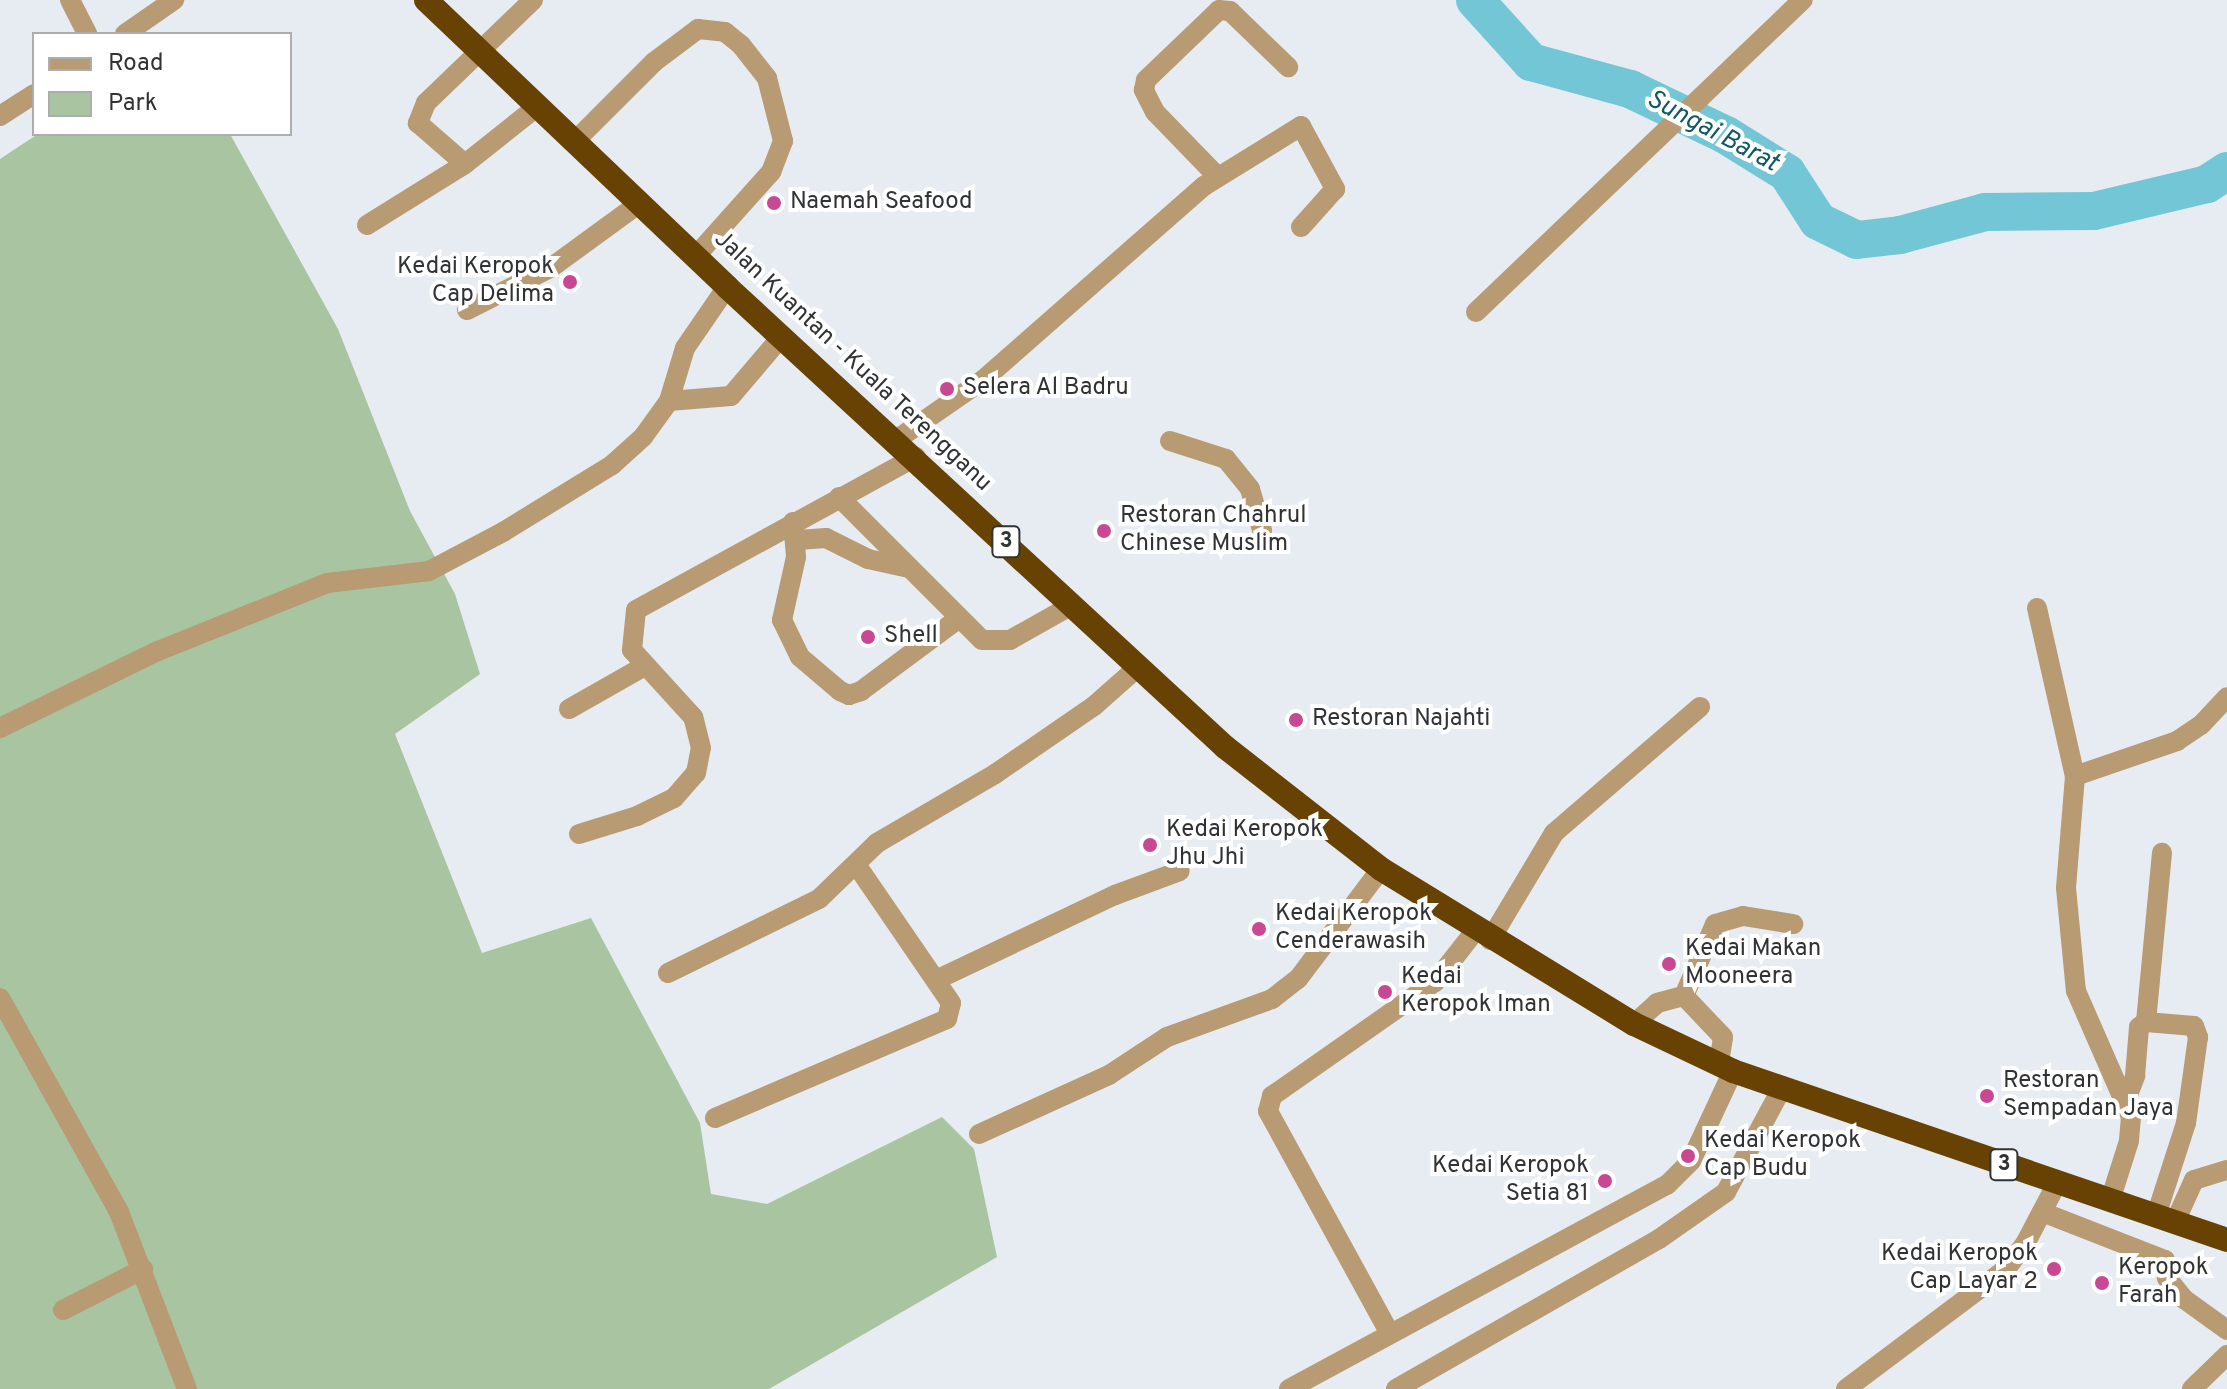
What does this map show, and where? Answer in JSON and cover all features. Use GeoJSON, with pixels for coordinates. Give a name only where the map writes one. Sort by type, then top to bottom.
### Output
{"type":"FeatureCollection","features":[{"type":"Feature","properties":{"kind":"highway","name":"Jalan Kuantan - Kuala Terengganu"},"geometry":{"type":"LineString","coordinates":[[426,0],[727,287],[916,457],[1225,747],[1381,869],[1483,936],[1634,1024],[1726,1067],[1781,1090],[2227,1240]]}},
{"type":"Feature","properties":{"kind":"street"},"geometry":{"type":"LineString","coordinates":[[70,0],[86,32]]}},
{"type":"Feature","properties":{"kind":"street"},"geometry":{"type":"LineString","coordinates":[[465,164],[418,123],[418,112],[533,0]]}},
{"type":"Feature","properties":{"kind":"street"},"geometry":{"type":"LineString","coordinates":[[1476,312],[1803,0]]}},
{"type":"Feature","properties":{"kind":"street"},"geometry":{"type":"LineString","coordinates":[[130,30],[165,6]]}},
{"type":"Feature","properties":{"kind":"street"},"geometry":{"type":"LineString","coordinates":[[1217,176],[1155,112],[1144,90],[1146,80],[1219,10],[1230,11],[1288,67]]}},
{"type":"Feature","properties":{"kind":"street"},"geometry":{"type":"LineString","coordinates":[[575,141],[654,62],[698,29],[725,32],[741,45],[767,78],[783,141],[771,172],[696,256]]}},
{"type":"Feature","properties":{"kind":"street"},"geometry":{"type":"LineString","coordinates":[[0,116],[32,95]]}},
{"type":"Feature","properties":{"kind":"street"},"geometry":{"type":"LineString","coordinates":[[367,225],[465,164],[538,106]]}},
{"type":"Feature","properties":{"kind":"street"},"geometry":{"type":"LineString","coordinates":[[896,440],[983,380],[1217,176],[1301,126],[1335,189],[1301,227]]}},
{"type":"Feature","properties":{"kind":"street"},"geometry":{"type":"LineString","coordinates":[[467,310],[552,267],[641,202]]}},
{"type":"Feature","properties":{"kind":"street"},"geometry":{"type":"LineString","coordinates":[[0,728],[158,651],[327,583],[429,571],[612,465],[643,437],[669,401],[685,348],[727,287]]}},
{"type":"Feature","properties":{"kind":"street"},"geometry":{"type":"LineString","coordinates":[[669,401],[731,396],[782,336]]}},
{"type":"Feature","properties":{"kind":"street"},"geometry":{"type":"LineString","coordinates":[[1170,441],[1226,459],[1250,489],[1262,530]]}},
{"type":"Feature","properties":{"kind":"street"},"geometry":{"type":"LineString","coordinates":[[579,834],[637,816],[674,798],[696,773],[701,748],[693,717],[671,688],[643,667],[630,638],[636,610],[795,531],[839,497],[916,457]]}},
{"type":"Feature","properties":{"kind":"street"},"geometry":{"type":"LineString","coordinates":[[839,497],[982,640],[998,642],[1072,605]]}},
{"type":"Feature","properties":{"kind":"street"},"geometry":{"type":"LineString","coordinates":[[795,531],[826,538],[868,559],[909,568]]}},
{"type":"Feature","properties":{"kind":"street"},"geometry":{"type":"LineString","coordinates":[[795,531],[784,597],[787,636],[800,657],[849,695],[958,619]]}},
{"type":"Feature","properties":{"kind":"street"},"geometry":{"type":"LineString","coordinates":[[2037,608],[2075,776],[2066,888],[2076,991],[2126,1100],[2129,1141],[2110,1201]]}},
{"type":"Feature","properties":{"kind":"street"},"geometry":{"type":"LineString","coordinates":[[668,973],[819,899],[877,843],[995,774],[1094,706],[1139,666]]}},
{"type":"Feature","properties":{"kind":"street"},"geometry":{"type":"LineString","coordinates":[[569,709],[643,667]]}},
{"type":"Feature","properties":{"kind":"street"},"geometry":{"type":"LineString","coordinates":[[2075,776],[2177,741],[2201,725],[2227,697]]}},
{"type":"Feature","properties":{"kind":"street"},"geometry":{"type":"LineString","coordinates":[[1389,1332],[1268,1111],[1272,1096],[1435,982],[1483,936],[1554,833],[1700,707]]}},
{"type":"Feature","properties":{"kind":"street"},"geometry":{"type":"LineString","coordinates":[[2126,1100],[2135,1076],[2137,1034],[2146,1022],[2162,853]]}},
{"type":"Feature","properties":{"kind":"street"},"geometry":{"type":"LineString","coordinates":[[715,1118],[947,1019],[951,1003],[856,864]]}},
{"type":"Feature","properties":{"kind":"street"},"geometry":{"type":"LineString","coordinates":[[979,1134],[1109,1075],[1167,1037],[1272,999],[1298,979],[1381,869]]}},
{"type":"Feature","properties":{"kind":"street"},"geometry":{"type":"LineString","coordinates":[[936,980],[1115,895],[1180,871]]}},
{"type":"Feature","properties":{"kind":"street"},"geometry":{"type":"LineString","coordinates":[[1684,996],[1715,924],[1743,916],[1793,924]]}},
{"type":"Feature","properties":{"kind":"street"},"geometry":{"type":"LineString","coordinates":[[1634,1024],[1657,1003],[1684,996]]}},
{"type":"Feature","properties":{"kind":"street"},"geometry":{"type":"LineString","coordinates":[[1289,1389],[1683,1173],[1726,1067],[1723,1037],[1684,996]]}},
{"type":"Feature","properties":{"kind":"street"},"geometry":{"type":"LineString","coordinates":[[0,998],[70,1117],[143,1269],[187,1389]]}},
{"type":"Feature","properties":{"kind":"street"},"geometry":{"type":"LineString","coordinates":[[2146,1022],[2187,1022],[2198,1037],[2186,1123],[2165,1219]]}},
{"type":"Feature","properties":{"kind":"street"},"geometry":{"type":"LineString","coordinates":[[1396,1389],[1659,1239],[1726,1192],[1781,1090]]}},
{"type":"Feature","properties":{"kind":"street"},"geometry":{"type":"LineString","coordinates":[[2165,1219],[2194,1180],[2227,1170]]}},
{"type":"Feature","properties":{"kind":"street"},"geometry":{"type":"LineString","coordinates":[[1846,1389],[2006,1269],[2057,1183]]}},
{"type":"Feature","properties":{"kind":"street"},"geometry":{"type":"LineString","coordinates":[[2042,1212],[2165,1260],[2167,1278],[2184,1299],[2227,1330]]}},
{"type":"Feature","properties":{"kind":"street"},"geometry":{"type":"LineString","coordinates":[[63,1310],[143,1269]]}},
{"type":"Feature","properties":{"kind":"street"},"geometry":{"type":"LineString","coordinates":[[2192,1389],[2227,1355]]}},
{"type":"Feature","properties":{"kind":"green space"},"geometry":{"type":"Polygon","coordinates":[[[35,136],[231,136],[338,329],[410,511],[455,594],[480,674],[395,734],[482,953],[591,918],[700,1123],[711,1194],[767,1204],[942,1117],[974,1149],[997,1257],[769,1389],[0,1389],[0,159],[35,136]]]}},
{"type":"Feature","properties":{"kind":"waterway","name":"Sungai Barat"},"geometry":{"type":"LineString","coordinates":[[1475,0],[1531,62],[1630,89],[1726,135],[1787,173],[1818,221],[1857,240],[1900,235],[1985,212],[2094,211],[2207,184],[2227,171]]}},
{"type":"Feature","properties":{"kind":"place","name":"Naemah Seafood"},"geometry":{"type":"Point","coordinates":[774,203]}},
{"type":"Feature","properties":{"kind":"place","name":"Kedai Keropok Cap Delima"},"geometry":{"type":"Point","coordinates":[570,282]}},
{"type":"Feature","properties":{"kind":"place","name":"Selera Al Badru"},"geometry":{"type":"Point","coordinates":[947,389]}},
{"type":"Feature","properties":{"kind":"place","name":"Restoran Chahrul Chinese Muslim"},"geometry":{"type":"Point","coordinates":[1104,531]}},
{"type":"Feature","properties":{"kind":"place","name":"Shell"},"geometry":{"type":"Point","coordinates":[868,637]}},
{"type":"Feature","properties":{"kind":"place","name":"Restoran Najahti"},"geometry":{"type":"Point","coordinates":[1296,720]}},
{"type":"Feature","properties":{"kind":"place","name":"Kedai Keropok Jhu Jhi"},"geometry":{"type":"Point","coordinates":[1150,845]}},
{"type":"Feature","properties":{"kind":"place","name":"Kedai Keropok Cenderawasih"},"geometry":{"type":"Point","coordinates":[1259,929]}},
{"type":"Feature","properties":{"kind":"place","name":"Kedai Makan Mooneera"},"geometry":{"type":"Point","coordinates":[1669,964]}},
{"type":"Feature","properties":{"kind":"place","name":"Kedai Keropok Iman"},"geometry":{"type":"Point","coordinates":[1385,992]}},
{"type":"Feature","properties":{"kind":"place","name":"Restoran Sempadan Jaya"},"geometry":{"type":"Point","coordinates":[1987,1096]}},
{"type":"Feature","properties":{"kind":"place","name":"Kedai Keropok Cap Budu"},"geometry":{"type":"Point","coordinates":[1688,1156]}},
{"type":"Feature","properties":{"kind":"place","name":"Kedai Keropok Setia 81"},"geometry":{"type":"Point","coordinates":[1605,1181]}},
{"type":"Feature","properties":{"kind":"place","name":"Kedai Keropok Cap Layar 2"},"geometry":{"type":"Point","coordinates":[2054,1269]}},
{"type":"Feature","properties":{"kind":"place","name":"Keropok Farah"},"geometry":{"type":"Point","coordinates":[2102,1283]}}]}
